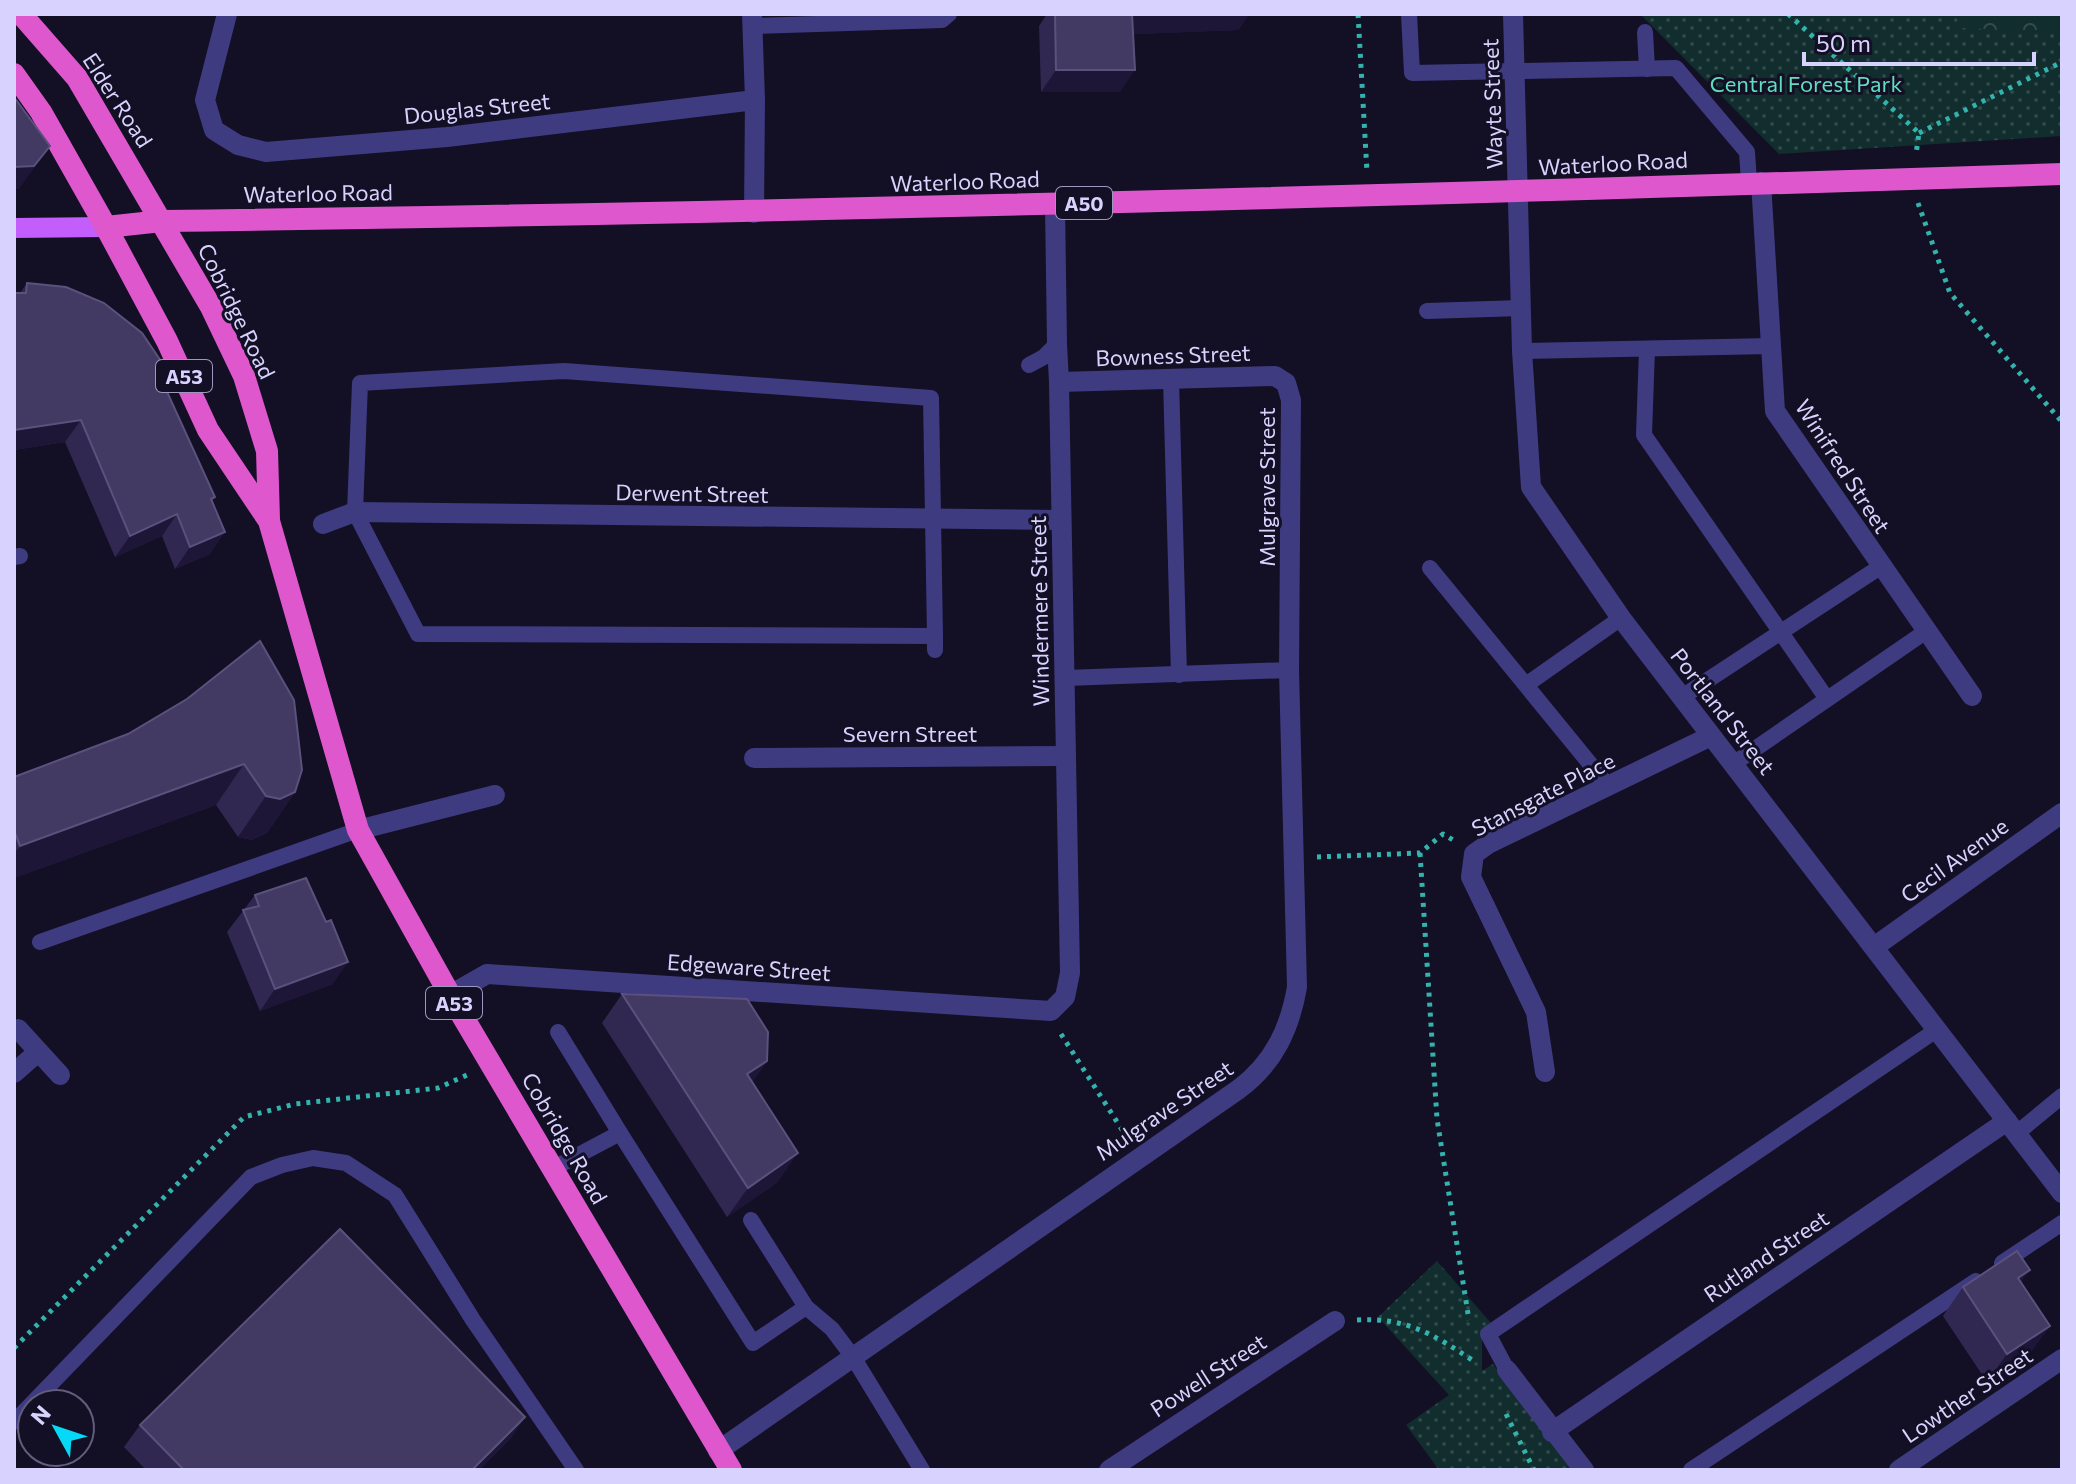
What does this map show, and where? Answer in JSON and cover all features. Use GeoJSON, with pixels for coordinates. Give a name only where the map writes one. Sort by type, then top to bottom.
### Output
{"type":"FeatureCollection","features":[{"type":"Feature","properties":{"kind":"highway","name":"Elder Road"},"geometry":{"type":"LineString","coordinates":[[21,14],[77,78],[162,221]]}},
{"type":"Feature","properties":{"kind":"highway","name":"A53"},"geometry":{"type":"LineString","coordinates":[[14,74],[41,112],[106,227]]}},
{"type":"Feature","properties":{"kind":"highway","name":"Waterloo Road"},"geometry":{"type":"LineString","coordinates":[[106,227],[162,221],[754,213],[1518,193],[1755,182],[2062,174]]}},
{"type":"Feature","properties":{"kind":"highway","name":"Cobridge Road"},"geometry":{"type":"LineString","coordinates":[[162,221],[211,307],[244,376],[267,451],[269,521],[358,830],[450,995],[731,1470]]}},
{"type":"Feature","properties":{"kind":"highway","name":"Cobridge Road"},"geometry":{"type":"LineString","coordinates":[[106,227],[167,341],[208,430],[269,521]]}},
{"type":"Feature","properties":{"kind":"main road","name":"Waterloo Road"},"geometry":{"type":"LineString","coordinates":[[14,228],[106,227]]}},
{"type":"Feature","properties":{"kind":"street","name":"Douglas Street"},"geometry":{"type":"LineString","coordinates":[[227,14],[205,100],[214,130],[238,145],[266,152],[447,137],[755,100]]}},
{"type":"Feature","properties":{"kind":"street","name":"Wayte Street"},"geometry":{"type":"LineString","coordinates":[[1513,14],[1518,193]]}},
{"type":"Feature","properties":{"kind":"street"},"geometry":{"type":"LineString","coordinates":[[752,20],[754,213]]}},
{"type":"Feature","properties":{"kind":"street","name":"Winifred Street"},"geometry":{"type":"LineString","coordinates":[[1755,182],[1775,411],[1972,696]]}},
{"type":"Feature","properties":{"kind":"street","name":"Portland Street"},"geometry":{"type":"LineString","coordinates":[[1518,193],[1522,351],[1531,487],[1621,618],[2062,1193]]}},
{"type":"Feature","properties":{"kind":"street","name":"Windermere Street"},"geometry":{"type":"LineString","coordinates":[[1051,1011],[1065,997],[1070,973],[1055,204]]}},
{"type":"Feature","properties":{"kind":"street","name":"Bowness Street"},"geometry":{"type":"LineString","coordinates":[[1059,382],[1275,376],[1286,383]]}},
{"type":"Feature","properties":{"kind":"street","name":"Mulgrave Street"},"geometry":{"type":"LineString","coordinates":[[718,1451],[1259,1074],[1277,1047],[1292,1018],[1297,987],[1289,670],[1291,400],[1286,383]]}},
{"type":"Feature","properties":{"kind":"street","name":"Derwent Street"},"geometry":{"type":"LineString","coordinates":[[323,524],[355,512],[935,521],[1061,520]]}},
{"type":"Feature","properties":{"kind":"street","name":"Stansgate Place"},"geometry":{"type":"LineString","coordinates":[[1545,1072],[1536,1012],[1471,877],[1474,854],[1488,844],[1711,736]]}},
{"type":"Feature","properties":{"kind":"street","name":"Severn Street"},"geometry":{"type":"LineString","coordinates":[[754,758],[1066,756]]}},
{"type":"Feature","properties":{"kind":"street"},"geometry":{"type":"LineString","coordinates":[[358,830],[495,795]]}},
{"type":"Feature","properties":{"kind":"street","name":"Cecil Avenue"},"geometry":{"type":"LineString","coordinates":[[1874,947],[2062,813]]}},
{"type":"Feature","properties":{"kind":"street","name":"Edgeware Street"},"geometry":{"type":"LineString","coordinates":[[450,995],[487,974],[1051,1011]]}},
{"type":"Feature","properties":{"kind":"street"},"geometry":{"type":"LineString","coordinates":[[18,1029],[60,1075]]}},
{"type":"Feature","properties":{"kind":"street"},"geometry":{"type":"LineString","coordinates":[[14,1073],[38,1052]]}},
{"type":"Feature","properties":{"kind":"street","name":"Rutland Street"},"geometry":{"type":"LineString","coordinates":[[1552,1432],[2012,1127]]}},
{"type":"Feature","properties":{"kind":"street","name":"Powell Street"},"geometry":{"type":"LineString","coordinates":[[1109,1470],[1335,1321]]}},
{"type":"Feature","properties":{"kind":"street","name":"Lowther Street"},"geometry":{"type":"LineString","coordinates":[[1899,1470],[2062,1359]]}},
{"type":"Feature","properties":{"kind":"street"},"geometry":{"type":"LineString","coordinates":[[1507,1370],[1584,1470]]}},
{"type":"Feature","properties":{"kind":"lane"},"geometry":{"type":"LineString","coordinates":[[752,20],[942,20],[949,14]]}},
{"type":"Feature","properties":{"kind":"lane"},"geometry":{"type":"LineString","coordinates":[[1409,14],[1412,73],[1515,74],[1676,68],[1747,152],[1755,182]]}},
{"type":"Feature","properties":{"kind":"lane"},"geometry":{"type":"LineString","coordinates":[[1645,32],[1647,69]]}},
{"type":"Feature","properties":{"kind":"lane"},"geometry":{"type":"LineString","coordinates":[[1427,311],[1521,308]]}},
{"type":"Feature","properties":{"kind":"lane"},"geometry":{"type":"LineString","coordinates":[[1029,365],[1044,357],[1057,344]]}},
{"type":"Feature","properties":{"kind":"lane"},"geometry":{"type":"LineString","coordinates":[[1522,351],[1771,346]]}},
{"type":"Feature","properties":{"kind":"lane"},"geometry":{"type":"LineString","coordinates":[[1647,349],[1644,435],[1827,699]]}},
{"type":"Feature","properties":{"kind":"lane"},"geometry":{"type":"LineString","coordinates":[[564,371],[931,398],[935,643],[418,634],[355,512],[360,383],[564,371]]}},
{"type":"Feature","properties":{"kind":"lane"},"geometry":{"type":"LineString","coordinates":[[1171,379],[1179,675]]}},
{"type":"Feature","properties":{"kind":"lane"},"geometry":{"type":"LineString","coordinates":[[1682,697],[1880,567]]}},
{"type":"Feature","properties":{"kind":"lane"},"geometry":{"type":"LineString","coordinates":[[1430,568],[1609,787]]}},
{"type":"Feature","properties":{"kind":"lane"},"geometry":{"type":"LineString","coordinates":[[1526,685],[1621,618]]}},
{"type":"Feature","properties":{"kind":"lane"},"geometry":{"type":"LineString","coordinates":[[1733,764],[1925,632]]}},
{"type":"Feature","properties":{"kind":"lane"},"geometry":{"type":"LineString","coordinates":[[1066,678],[1289,670]]}},
{"type":"Feature","properties":{"kind":"lane"},"geometry":{"type":"LineString","coordinates":[[40,942],[358,830]]}},
{"type":"Feature","properties":{"kind":"lane"},"geometry":{"type":"LineString","coordinates":[[1507,1370],[1488,1334],[1938,1029]]}},
{"type":"Feature","properties":{"kind":"lane"},"geometry":{"type":"LineString","coordinates":[[558,1032],[753,1343],[806,1307]]}},
{"type":"Feature","properties":{"kind":"lane"},"geometry":{"type":"LineString","coordinates":[[2012,1127],[2059,1106]]}},
{"type":"Feature","properties":{"kind":"lane"},"geometry":{"type":"LineString","coordinates":[[552,1169],[620,1133]]}},
{"type":"Feature","properties":{"kind":"lane"},"geometry":{"type":"LineString","coordinates":[[14,1422],[251,1177],[313,1158],[346,1163],[395,1195],[473,1320],[576,1470]]}},
{"type":"Feature","properties":{"kind":"lane"},"geometry":{"type":"LineString","coordinates":[[751,1220],[806,1307],[832,1329],[853,1357],[922,1470]]}},
{"type":"Feature","properties":{"kind":"lane"},"geometry":{"type":"LineString","coordinates":[[1691,1470],[2062,1223]]}},
{"type":"Feature","properties":{"kind":"path"},"geometry":{"type":"LineString","coordinates":[[1358,14],[1368,197]]}},
{"type":"Feature","properties":{"kind":"path"},"geometry":{"type":"LineString","coordinates":[[1788,14],[1919,133]]}},
{"type":"Feature","properties":{"kind":"path"},"geometry":{"type":"LineString","coordinates":[[1919,133],[2062,62]]}},
{"type":"Feature","properties":{"kind":"path"},"geometry":{"type":"LineString","coordinates":[[1919,133],[1912,178],[1925,229],[1950,293],[2062,422]]}},
{"type":"Feature","properties":{"kind":"path"},"geometry":{"type":"LineString","coordinates":[[1294,858],[1420,853],[1443,834],[1474,854]]}},
{"type":"Feature","properties":{"kind":"path"},"geometry":{"type":"LineString","coordinates":[[1420,853],[1437,1119],[1472,1334]]}},
{"type":"Feature","properties":{"kind":"path"},"geometry":{"type":"LineString","coordinates":[[1051,1011],[1067,1048],[1139,1155]]}},
{"type":"Feature","properties":{"kind":"path"},"geometry":{"type":"LineString","coordinates":[[1335,1321],[1387,1318],[1419,1327],[1479,1364]]}},
{"type":"Feature","properties":{"kind":"path"},"geometry":{"type":"LineString","coordinates":[[1475,1349],[1482,1372]]}},
{"type":"Feature","properties":{"kind":"path"},"geometry":{"type":"LineString","coordinates":[[1501,1403],[1534,1470]]}},
{"type":"Feature","properties":{"kind":"green space","name":"Central Forest Park"},"geometry":{"type":"Polygon","coordinates":[[[1640,14],[2062,14],[2062,136],[1779,154],[1640,14]]]}},
{"type":"Feature","properties":{"kind":"green space"},"geometry":{"type":"Polygon","coordinates":[[[1957,14],[2062,14],[2062,36],[2044,31],[1957,28],[1957,14]]]}},
{"type":"Feature","properties":{"kind":"green space"},"geometry":{"type":"Polygon","coordinates":[[[1437,1261],[1491,1323],[1482,1331],[1482,1371],[1493,1364],[1573,1470],[1439,1470],[1406,1425],[1449,1395],[1378,1317],[1437,1261]]]}},
{"type":"Feature","properties":{"kind":"building"},"geometry":{"type":"Polygon","coordinates":[[[1055,14],[1132,14],[1135,70],[1056,70],[1055,14]]]}},
{"type":"Feature","properties":{"kind":"building"},"geometry":{"type":"Polygon","coordinates":[[[14,97],[50,146],[34,166],[14,167],[14,97]]]}},
{"type":"Feature","properties":{"kind":"building"},"geometry":{"type":"Polygon","coordinates":[[[27,283],[66,287],[104,303],[142,333],[173,379],[163,383],[215,497],[211,499],[225,532],[190,547],[177,514],[130,536],[81,420],[14,430],[14,293],[26,293],[27,283]]]}},
{"type":"Feature","properties":{"kind":"building"},"geometry":{"type":"Polygon","coordinates":[[[260,641],[294,700],[302,770],[295,792],[280,799],[266,796],[244,764],[20,846],[14,830],[14,777],[128,734],[187,699],[260,641]]]}},
{"type":"Feature","properties":{"kind":"building"},"geometry":{"type":"Polygon","coordinates":[[[306,878],[326,922],[331,920],[348,962],[275,989],[243,910],[259,906],[255,895],[306,878]]]}},
{"type":"Feature","properties":{"kind":"building"},"geometry":{"type":"Polygon","coordinates":[[[622,994],[747,999],[768,1032],[767,1061],[747,1074],[798,1153],[748,1188],[622,994]]]}},
{"type":"Feature","properties":{"kind":"building"},"geometry":{"type":"Polygon","coordinates":[[[340,1229],[525,1417],[472,1470],[184,1470],[140,1425],[340,1229]]]}},
{"type":"Feature","properties":{"kind":"building"},"geometry":{"type":"Polygon","coordinates":[[[2017,1251],[2030,1270],[2018,1278],[2050,1326],[2007,1354],[1963,1287],[2017,1251]]]}}]}
